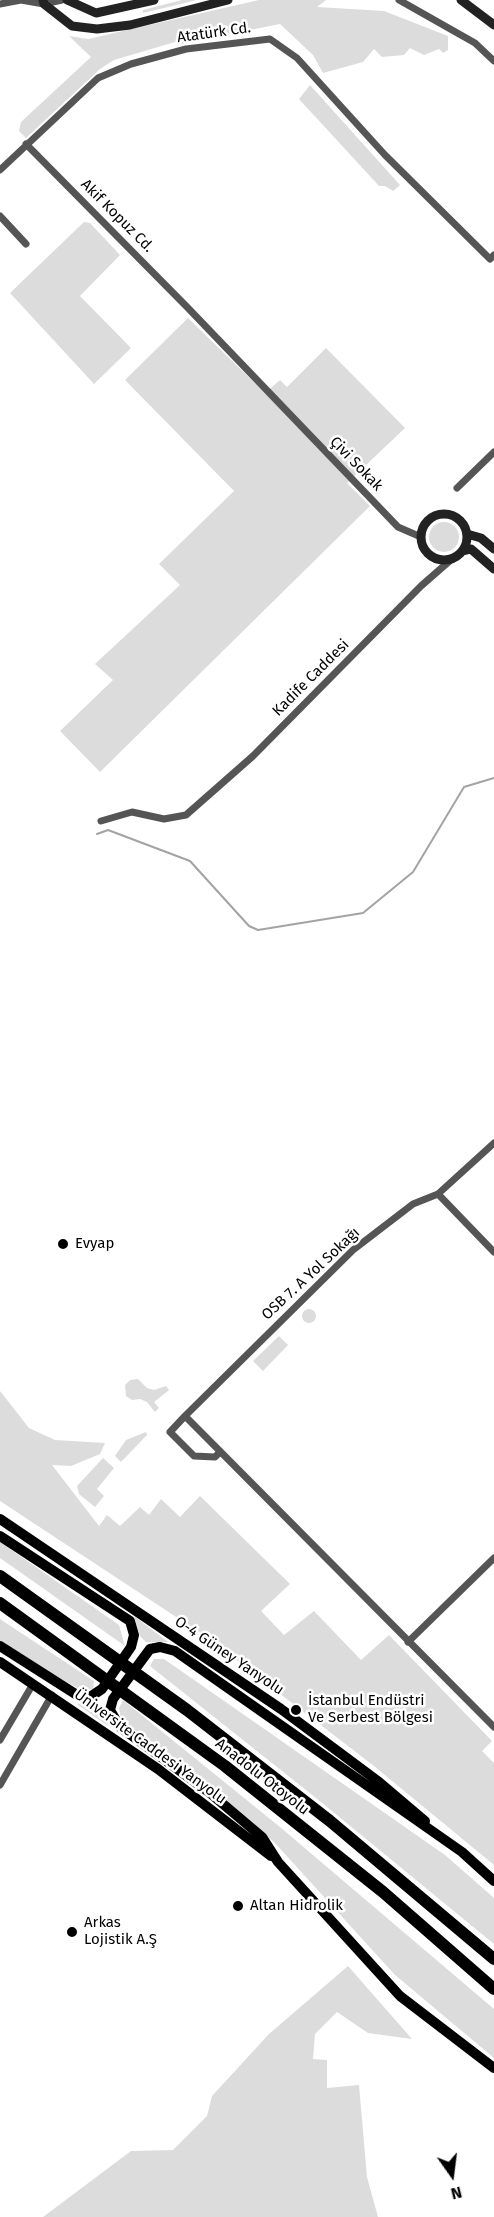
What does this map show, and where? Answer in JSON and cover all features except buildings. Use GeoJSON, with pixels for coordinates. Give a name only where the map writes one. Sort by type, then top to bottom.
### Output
{"type":"FeatureCollection","features":[{"type":"Feature","properties":{"kind":"highway","name":"Anadolu Otoyolu"},"geometry":{"type":"LineString","coordinates":[[0,1576],[177,1703],[304,1800],[394,1872],[494,1959]]}},
{"type":"Feature","properties":{"kind":"highway","name":"Anadolu Otoyolu"},"geometry":{"type":"LineString","coordinates":[[0,1603],[225,1766],[383,1892],[494,1989]]}},
{"type":"Feature","properties":{"kind":"main road"},"geometry":{"type":"LineString","coordinates":[[67,0],[96,13],[154,0]]}},
{"type":"Feature","properties":{"kind":"main road"},"geometry":{"type":"LineString","coordinates":[[44,2],[72,26],[97,29],[130,25],[228,0]]}},
{"type":"Feature","properties":{"kind":"main road"},"geometry":{"type":"LineString","coordinates":[[467,2],[494,25]]}},
{"type":"Feature","properties":{"kind":"main road"},"geometry":{"type":"LineString","coordinates":[[463,551],[468,534],[461,520],[454,515],[439,514],[426,522],[421,537],[422,544],[431,556],[446,560],[471,549],[494,568]]}},
{"type":"Feature","properties":{"kind":"main road"},"geometry":{"type":"LineString","coordinates":[[468,534],[481,538],[494,549]]}},
{"type":"Feature","properties":{"kind":"main road","name":"O-4 Güney Yanyolu"},"geometry":{"type":"LineString","coordinates":[[0,1519],[281,1709],[379,1782],[462,1852]]}},
{"type":"Feature","properties":{"kind":"main road"},"geometry":{"type":"LineString","coordinates":[[0,1536],[130,1621],[134,1635],[131,1647],[102,1689],[90,1697],[77,1695],[0,1646]]}},
{"type":"Feature","properties":{"kind":"main road"},"geometry":{"type":"LineString","coordinates":[[494,1881],[462,1852],[175,1651],[160,1647],[150,1649],[113,1699],[110,1710],[120,1727],[210,1793],[262,1836],[278,1862],[400,1996],[494,2068]]}},
{"type":"Feature","properties":{"kind":"main road","name":"Üniversite Caddesi Yanyolu"},"geometry":{"type":"LineString","coordinates":[[0,1662],[52,1695],[158,1769],[278,1862]]}},
{"type":"Feature","properties":{"kind":"street"},"geometry":{"type":"LineString","coordinates":[[0,4],[21,0],[44,2],[62,0]]}},
{"type":"Feature","properties":{"kind":"street"},"geometry":{"type":"LineString","coordinates":[[399,0],[475,43],[494,61]]}},
{"type":"Feature","properties":{"kind":"street","name":"Atatürk Cd."},"geometry":{"type":"LineString","coordinates":[[0,170],[98,78],[186,49],[270,39],[297,58],[385,155],[492,257]]}},
{"type":"Feature","properties":{"kind":"street","name":"Akif Kopuz Cd."},"geometry":{"type":"LineString","coordinates":[[26,144],[277,402]]}},
{"type":"Feature","properties":{"kind":"street"},"geometry":{"type":"LineString","coordinates":[[0,216],[26,244]]}},
{"type":"Feature","properties":{"kind":"street","name":"Çivi Sokak"},"geometry":{"type":"LineString","coordinates":[[277,402],[398,527],[421,537]]}},
{"type":"Feature","properties":{"kind":"street"},"geometry":{"type":"LineString","coordinates":[[457,488],[494,452]]}},
{"type":"Feature","properties":{"kind":"street","name":"Kadife Caddesi"},"geometry":{"type":"LineString","coordinates":[[101,821],[132,813],[164,819],[186,815],[253,756],[421,586],[453,558]]}},
{"type":"Feature","properties":{"kind":"street","name":"OSB 7. A Yol Sokağı"},"geometry":{"type":"LineString","coordinates":[[185,1416],[353,1250],[413,1204],[438,1194],[494,1143]]}},
{"type":"Feature","properties":{"kind":"street"},"geometry":{"type":"LineString","coordinates":[[438,1194],[494,1252]]}},
{"type":"Feature","properties":{"kind":"street"},"geometry":{"type":"LineString","coordinates":[[220,1452],[215,1457],[194,1456],[170,1432],[185,1416],[494,1727]]}},
{"type":"Feature","properties":{"kind":"street"},"geometry":{"type":"LineString","coordinates":[[408,1642],[494,1558]]}},
{"type":"Feature","properties":{"kind":"street"},"geometry":{"type":"LineString","coordinates":[[0,1740],[33,1684]]}},
{"type":"Feature","properties":{"kind":"street"},"geometry":{"type":"LineString","coordinates":[[0,1785],[52,1695]]}},
{"type":"Feature","properties":{"kind":"shaded area"},"geometry":{"type":"Polygon","coordinates":[[[182,0],[197,0],[143,13],[143,10],[182,0]]]}},
{"type":"Feature","properties":{"kind":"shaded area"},"geometry":{"type":"Polygon","coordinates":[[[259,0],[326,0],[317,7],[384,11],[448,36],[448,50],[443,53],[439,49],[424,55],[410,48],[404,55],[382,57],[374,49],[363,62],[323,73],[313,55],[280,24],[180,44],[175,42],[114,60],[100,69],[26,138],[19,131],[21,122],[91,57],[69,36],[88,39],[259,0]]]}},
{"type":"Feature","properties":{"kind":"shaded area"},"geometry":{"type":"Polygon","coordinates":[[[310,85],[400,185],[393,191],[385,186],[379,186],[299,99],[310,85]]]}},
{"type":"Feature","properties":{"kind":"shaded area"},"geometry":{"type":"Polygon","coordinates":[[[84,222],[90,223],[120,255],[80,296],[131,348],[94,384],[10,293],[84,222]]]}},
{"type":"Feature","properties":{"kind":"shaded area"},"geometry":{"type":"Polygon","coordinates":[[[188,318],[265,393],[280,380],[287,387],[326,348],[405,428],[347,483],[370,506],[100,772],[60,731],[113,680],[95,664],[180,585],[159,564],[234,491],[125,380],[188,318]]]}},
{"type":"Feature","properties":{"kind":"shaded area"},"geometry":{"type":"Polygon","coordinates":[[[444,522],[455,526],[459,537],[455,548],[444,552],[433,548],[429,537],[433,526],[444,522]]]}},
{"type":"Feature","properties":{"kind":"shaded area"},"geometry":{"type":"Polygon","coordinates":[[[309,1309],[314,1311],[316,1316],[314,1321],[309,1323],[304,1321],[302,1316],[304,1311],[309,1309]]]}},
{"type":"Feature","properties":{"kind":"shaded area"},"geometry":{"type":"Polygon","coordinates":[[[279,1336],[288,1345],[263,1371],[253,1361],[279,1336]]]}},
{"type":"Feature","properties":{"kind":"shaded area"},"geometry":{"type":"Polygon","coordinates":[[[138,1379],[147,1388],[154,1390],[166,1386],[169,1390],[154,1402],[159,1408],[155,1412],[147,1402],[140,1399],[132,1400],[126,1396],[125,1385],[130,1380],[138,1379]]]}},
{"type":"Feature","properties":{"kind":"shaded area"},"geometry":{"type":"Polygon","coordinates":[[[0,1391],[29,1428],[55,1440],[105,1443],[100,1454],[71,1466],[52,1465],[99,1526],[107,1515],[120,1526],[140,1507],[149,1515],[161,1499],[180,1517],[200,1496],[290,1584],[261,1611],[284,1635],[314,1611],[361,1660],[389,1635],[492,1741],[482,1751],[494,1763],[494,1865],[374,1766],[202,1634],[0,1501],[0,1391]]]}},
{"type":"Feature","properties":{"kind":"shaded area"},"geometry":{"type":"Polygon","coordinates":[[[146,1432],[147,1435],[121,1462],[115,1456],[126,1440],[146,1432]]]}},
{"type":"Feature","properties":{"kind":"shaded area"},"geometry":{"type":"Polygon","coordinates":[[[103,1458],[114,1468],[97,1489],[104,1496],[95,1507],[79,1494],[77,1486],[103,1458]]]}},
{"type":"Feature","properties":{"kind":"shaded area"},"geometry":{"type":"Polygon","coordinates":[[[0,1542],[119,1625],[125,1646],[0,1558],[0,1542]]]}},
{"type":"Feature","properties":{"kind":"shaded area"},"geometry":{"type":"Polygon","coordinates":[[[134,1616],[168,1642],[146,1642],[140,1636],[134,1616]]]}},
{"type":"Feature","properties":{"kind":"shaded area"},"geometry":{"type":"Polygon","coordinates":[[[0,1619],[94,1681],[93,1689],[81,1690],[0,1644],[0,1619]]]}},
{"type":"Feature","properties":{"kind":"shaded area"},"geometry":{"type":"Polygon","coordinates":[[[154,1659],[164,1659],[445,1855],[494,1898],[494,1944],[150,1666],[154,1659]]]}},
{"type":"Feature","properties":{"kind":"shaded area"},"geometry":{"type":"Polygon","coordinates":[[[123,1700],[280,1827],[494,2009],[494,2058],[395,1975],[274,1842],[121,1719],[119,1708],[123,1700]]]}},
{"type":"Feature","properties":{"kind":"shaded area"},"geometry":{"type":"Polygon","coordinates":[[[77,1704],[92,1704],[104,1712],[108,1726],[77,1704]]]}},
{"type":"Feature","properties":{"kind":"shaded area"},"geometry":{"type":"Polygon","coordinates":[[[348,1966],[412,2039],[368,2033],[337,2012],[315,2034],[313,2059],[327,2060],[327,2088],[359,2085],[367,2177],[378,2217],[43,2217],[131,2151],[173,2150],[207,2116],[212,2096],[269,2034],[348,1966]]]}},
{"type":"Feature","properties":{"kind":"waterway"},"geometry":{"type":"LineString","coordinates":[[97,834],[108,830],[190,861],[249,926],[258,930],[363,913],[413,872],[464,787],[494,778]]}},
{"type":"Feature","properties":{"kind":"place","name":"Evyap"},"geometry":{"type":"Point","coordinates":[63,1244]}},
{"type":"Feature","properties":{"kind":"place","name":"İstanbul Endüstri Ve Serbest Bölgesi"},"geometry":{"type":"Point","coordinates":[296,1710]}},
{"type":"Feature","properties":{"kind":"place","name":"Altan Hidrolik"},"geometry":{"type":"Point","coordinates":[238,1906]}},
{"type":"Feature","properties":{"kind":"place","name":"Arkas Lojistik A.Ş"},"geometry":{"type":"Point","coordinates":[72,1932]}}]}
